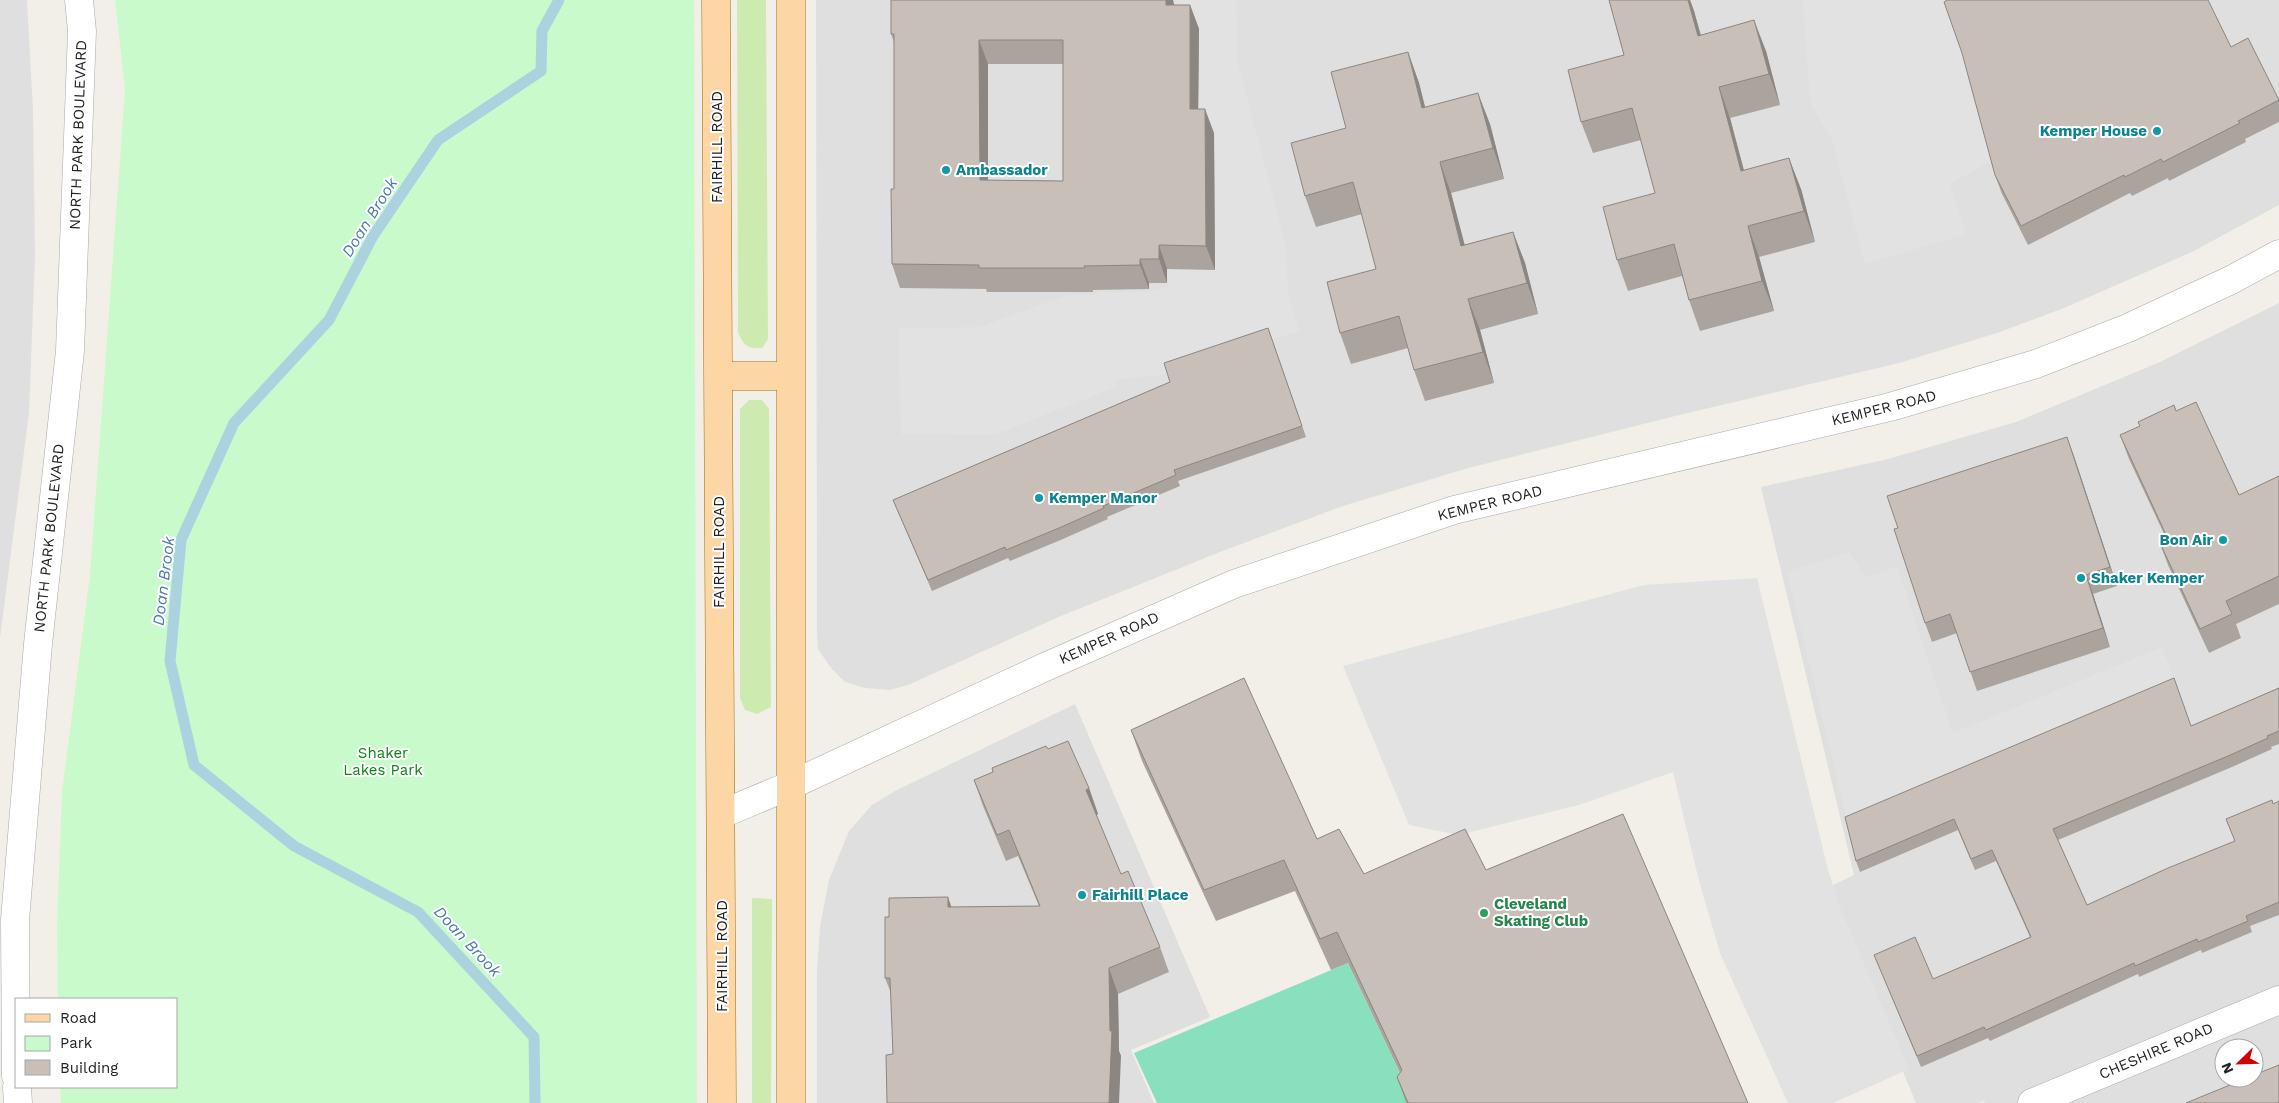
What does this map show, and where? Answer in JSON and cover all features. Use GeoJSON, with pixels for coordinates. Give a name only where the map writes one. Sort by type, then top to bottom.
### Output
{"type":"FeatureCollection","features":[{"type":"Feature","properties":{"kind":"main road","name":"FAIRHILL ROAD"},"geometry":{"type":"LineString","coordinates":[[716,0],[722,814],[722,1103]]}},
{"type":"Feature","properties":{"kind":"main road"},"geometry":{"type":"LineString","coordinates":[[790,1103],[791,0]]}},
{"type":"Feature","properties":{"kind":"main road"},"geometry":{"type":"LineString","coordinates":[[719,376],[791,376]]}},
{"type":"Feature","properties":{"kind":"street","name":"NORTH PARK BOULEVARD"},"geometry":{"type":"LineString","coordinates":[[16,998],[15,920],[38,644],[70,351],[82,31],[79,0]]}},
{"type":"Feature","properties":{"kind":"street","name":"KEMPER ROAD"},"geometry":{"type":"LineString","coordinates":[[722,814],[791,785],[1045,667],[1234,584],[1454,510],[1890,407],[2036,364],[2128,328],[2231,280],[2279,254]]}},
{"type":"Feature","properties":{"kind":"street"},"geometry":{"type":"LineString","coordinates":[[0,954],[15,920]]}},
{"type":"Feature","properties":{"kind":"street","name":"CHESHIRE ROAD"},"geometry":{"type":"LineString","coordinates":[[2032,1103],[2279,1000]]}},
{"type":"Feature","properties":{"kind":"street"},"geometry":{"type":"LineString","coordinates":[[17,1088],[18,1103]]}},
{"type":"Feature","properties":{"kind":"shaded area"},"geometry":{"type":"Polygon","coordinates":[[[0,0],[27,0],[33,111],[35,256],[29,413],[0,638],[0,0]]]}},
{"type":"Feature","properties":{"kind":"shaded area"},"geometry":{"type":"Polygon","coordinates":[[[816,0],[2279,0],[2279,205],[2192,252],[2064,308],[1997,333],[1899,363],[1671,417],[1465,469],[1343,506],[1220,552],[1061,616],[908,685],[890,690],[865,688],[845,682],[831,668],[818,649],[816,0]]]}},
{"type":"Feature","properties":{"kind":"shaded area"},"geometry":{"type":"Polygon","coordinates":[[[1175,0],[1236,0],[1238,63],[1286,246],[1288,294],[1299,331],[1168,374],[1116,380],[1118,386],[994,435],[901,434],[898,328],[980,327],[1067,295],[1094,295],[1098,292],[1151,292],[1168,287],[1167,205],[1178,29],[1175,0]]]}},
{"type":"Feature","properties":{"kind":"shaded area"},"geometry":{"type":"Polygon","coordinates":[[[1803,0],[2104,0],[1993,160],[1950,184],[1966,234],[1865,264],[1832,140],[1810,102],[1803,0]]]}},
{"type":"Feature","properties":{"kind":"shaded area"},"geometry":{"type":"Polygon","coordinates":[[[2279,303],[2279,1103],[1985,1103],[1983,1101],[1978,1103],[1916,1103],[1827,888],[1854,875],[1761,487],[1888,459],[2016,422],[2160,362],[2279,303]]]}},
{"type":"Feature","properties":{"kind":"shaded area"},"geometry":{"type":"Polygon","coordinates":[[[1849,552],[1866,577],[1897,567],[1953,733],[2162,647],[2178,689],[1849,828],[1787,572],[1849,552]]]}},
{"type":"Feature","properties":{"kind":"shaded area"},"geometry":{"type":"Polygon","coordinates":[[[1757,578],[1828,870],[1842,912],[1909,1069],[1833,1103],[1788,1103],[1720,953],[1698,877],[1673,772],[1582,804],[1459,835],[1409,825],[1343,666],[1644,585],[1757,578]]]}},
{"type":"Feature","properties":{"kind":"shaded area"},"geometry":{"type":"Polygon","coordinates":[[[1075,704],[1210,1017],[1131,1050],[1154,1103],[817,1103],[817,970],[820,927],[829,880],[849,831],[872,805],[895,791],[1075,704]]]}},
{"type":"Feature","properties":{"kind":"green space","name":"Shaker Lakes Park"},"geometry":{"type":"Polygon","coordinates":[[[115,0],[694,0],[697,1103],[61,1103],[60,1088],[178,1088],[178,998],[58,998],[57,926],[62,792],[90,575],[125,90],[115,0]]]}},
{"type":"Feature","properties":{"kind":"green space"},"geometry":{"type":"Polygon","coordinates":[[[737,0],[766,0],[768,339],[762,348],[753,348],[746,345],[738,332],[737,0]]]}},
{"type":"Feature","properties":{"kind":"green space"},"geometry":{"type":"Polygon","coordinates":[[[749,400],[762,400],[769,409],[771,707],[757,714],[745,710],[740,698],[740,409],[749,400]]]}},
{"type":"Feature","properties":{"kind":"green space"},"geometry":{"type":"Polygon","coordinates":[[[752,898],[772,899],[771,1103],[752,1103],[752,898]]]}},
{"type":"Feature","properties":{"kind":"green space"},"geometry":{"type":"Polygon","coordinates":[[[1348,963],[1413,1101],[1411,1103],[1157,1103],[1134,1053],[1348,963]]]}},
{"type":"Feature","properties":{"kind":"building","name":"Ambassador"},"geometry":{"type":"Polygon","coordinates":[[[891,0],[1166,0],[1166,5],[1190,5],[1190,109],[1205,109],[1206,246],[1159,245],[1159,259],[1140,259],[1140,265],[1084,266],[1085,268],[979,268],[979,265],[892,264],[891,189],[894,189],[894,34],[891,34],[891,0]],[[979,40],[980,180],[1063,181],[1063,40],[979,40]]]}},
{"type":"Feature","properties":{"kind":"building"},"geometry":{"type":"Polygon","coordinates":[[[1609,0],[1688,0],[1698,36],[1754,20],[1769,74],[1719,87],[1741,171],[1789,158],[1804,211],[1748,226],[1762,281],[1689,300],[1674,244],[1617,260],[1603,207],[1655,193],[1632,108],[1581,122],[1568,70],[1624,55],[1609,0]]]}},
{"type":"Feature","properties":{"kind":"building"},"geometry":{"type":"Polygon","coordinates":[[[1947,0],[2208,0],[2231,47],[2248,38],[2279,100],[2238,121],[2240,123],[2163,162],[2161,159],[2125,177],[2124,175],[2021,226],[1995,175],[1962,53],[1944,2],[1947,0]]]}},
{"type":"Feature","properties":{"kind":"building"},"geometry":{"type":"Polygon","coordinates":[[[1408,52],[1422,108],[1478,93],[1493,148],[1440,162],[1461,246],[1513,232],[1527,283],[1468,299],[1483,352],[1414,370],[1399,316],[1340,333],[1327,282],[1376,269],[1353,182],[1305,196],[1291,143],[1346,128],[1331,72],[1408,52]]]}},
{"type":"Feature","properties":{"kind":"building"},"geometry":{"type":"Polygon","coordinates":[[[1268,328],[1302,426],[1174,470],[1176,475],[1103,506],[1104,508],[1006,550],[1005,547],[928,580],[893,500],[1170,382],[1164,363],[1268,328]]]}},
{"type":"Feature","properties":{"kind":"building","name":"Bon Air"},"geometry":{"type":"Polygon","coordinates":[[[2196,402],[2239,495],[2279,476],[2279,576],[2226,601],[2232,614],[2200,629],[2159,541],[2167,537],[2120,435],[2140,426],[2138,422],[2174,405],[2176,411],[2196,402]]]}},
{"type":"Feature","properties":{"kind":"building","name":"Shaker Kemper"},"geometry":{"type":"Polygon","coordinates":[[[2067,437],[2110,567],[2086,575],[2103,628],[1970,672],[1950,614],[1925,623],[1894,529],[1898,528],[1887,496],[2067,437]]]}},
{"type":"Feature","properties":{"kind":"building","name":"Cleveland Skating Club"},"geometry":{"type":"Polygon","coordinates":[[[1244,678],[1317,839],[1339,829],[1364,874],[1465,829],[1486,870],[1623,814],[1748,1103],[1408,1103],[1397,1077],[1402,1070],[1337,932],[1320,939],[1284,860],[1204,890],[1131,730],[1244,678]]]}},
{"type":"Feature","properties":{"kind":"building"},"geometry":{"type":"Polygon","coordinates":[[[2174,678],[2191,726],[2279,688],[2279,731],[2228,756],[2053,829],[2087,905],[2168,868],[2235,841],[2226,819],[2272,800],[2273,804],[2279,801],[2279,902],[2246,916],[2248,921],[2198,942],[2197,939],[2135,966],[2134,963],[1986,1030],[1984,1027],[1917,1056],[1874,955],[1915,937],[1933,979],[2031,937],[1992,850],[1971,859],[1954,819],[1856,861],[1845,817],[2174,678]]]}},
{"type":"Feature","properties":{"kind":"building"},"geometry":{"type":"Polygon","coordinates":[[[1068,741],[1089,788],[1086,790],[1121,874],[1128,871],[1160,947],[1109,968],[1110,1031],[1112,1031],[1109,1103],[887,1103],[886,1055],[893,1054],[890,978],[885,978],[885,917],[889,917],[889,898],[948,897],[948,907],[1040,906],[1009,830],[997,835],[974,780],[993,772],[992,768],[1046,746],[1048,749],[1068,741]]]}},
{"type":"Feature","properties":{"kind":"building"},"geometry":{"type":"Polygon","coordinates":[[[2279,1065],[2279,1103],[2186,1103],[2223,1088],[2264,1088],[2264,1071],[2279,1065]]]}},
{"type":"Feature","properties":{"kind":"waterway","name":"Doan Brook"},"geometry":{"type":"LineString","coordinates":[[535,1103],[534,1037],[418,912],[294,846],[194,765],[170,661],[181,540],[234,423],[329,320],[373,236],[438,140],[541,71],[542,31],[559,0]]}},
{"type":"Feature","properties":{"kind":"place","name":"Kemper House"},"geometry":{"type":"Point","coordinates":[2157,131]}},
{"type":"Feature","properties":{"kind":"place","name":"Ambassador"},"geometry":{"type":"Point","coordinates":[946,170]}},
{"type":"Feature","properties":{"kind":"place","name":"Kemper Manor"},"geometry":{"type":"Point","coordinates":[1039,498]}},
{"type":"Feature","properties":{"kind":"place","name":"Bon Air"},"geometry":{"type":"Point","coordinates":[2223,540]}},
{"type":"Feature","properties":{"kind":"place","name":"Shaker Kemper"},"geometry":{"type":"Point","coordinates":[2081,578]}},
{"type":"Feature","properties":{"kind":"place","name":"Fairhill Place"},"geometry":{"type":"Point","coordinates":[1082,895]}},
{"type":"Feature","properties":{"kind":"place","name":"Cleveland Skating Club"},"geometry":{"type":"Point","coordinates":[1484,913]}}]}
